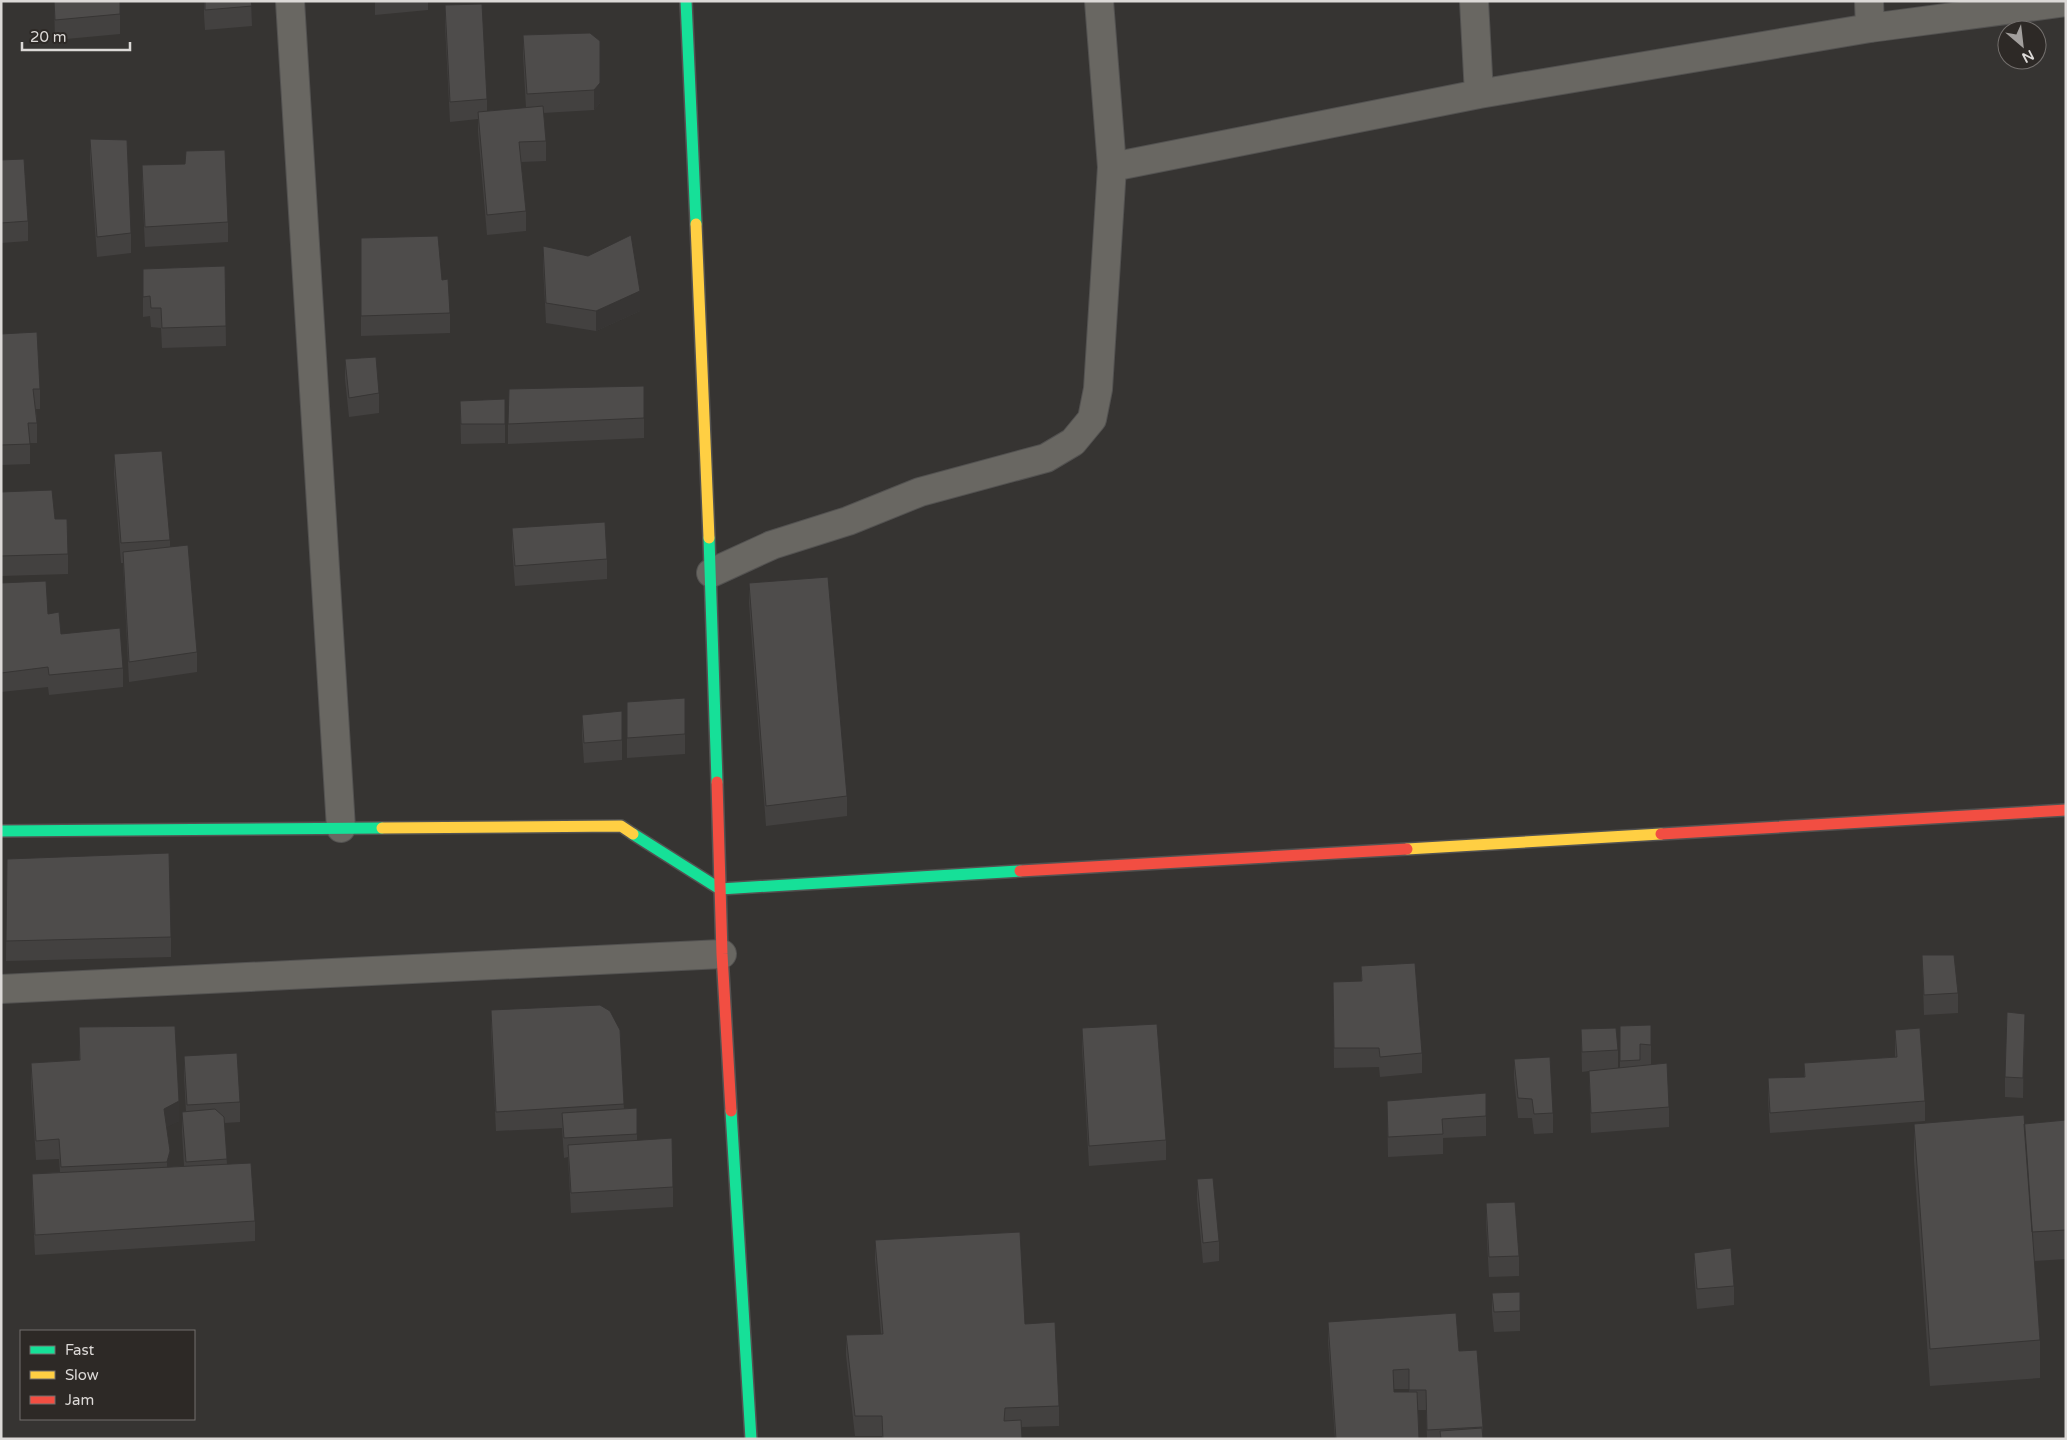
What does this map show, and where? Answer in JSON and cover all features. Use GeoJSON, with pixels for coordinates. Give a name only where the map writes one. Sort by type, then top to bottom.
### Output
{"type":"FeatureCollection","features":[{"type":"Feature","properties":{"kind":"street"},"geometry":{"type":"LineString","coordinates":[[290,1],[341,828]]}},
{"type":"Feature","properties":{"kind":"street"},"geometry":{"type":"LineString","coordinates":[[686,1],[711,573],[722,954],[752,1439]]}},
{"type":"Feature","properties":{"kind":"street"},"geometry":{"type":"LineString","coordinates":[[711,573],[772,545],[848,521],[920,492],[1046,458],[1073,442],[1092,419],[1098,389],[1112,167],[1099,1]]}},
{"type":"Feature","properties":{"kind":"street"},"geometry":{"type":"LineString","coordinates":[[1474,1],[1479,94]]}},
{"type":"Feature","properties":{"kind":"street"},"geometry":{"type":"LineString","coordinates":[[1869,1],[1870,28]]}},
{"type":"Feature","properties":{"kind":"street"},"geometry":{"type":"LineString","coordinates":[[1112,167],[1479,94],[1870,28],[2066,2]]}},
{"type":"Feature","properties":{"kind":"street"},"geometry":{"type":"LineString","coordinates":[[1,831],[621,826],[720,889],[2066,810]]}},
{"type":"Feature","properties":{"kind":"street"},"geometry":{"type":"LineString","coordinates":[[1,989],[722,954]]}},
{"type":"Feature","properties":{"kind":"building"},"geometry":{"type":"Polygon","coordinates":[[[54,1],[120,1],[120,14],[55,20],[54,1]]]}},
{"type":"Feature","properties":{"kind":"building"},"geometry":{"type":"Polygon","coordinates":[[[205,1],[251,1],[252,6],[205,10],[205,1]]]}},
{"type":"Feature","properties":{"kind":"building"},"geometry":{"type":"Polygon","coordinates":[[[482,4],[487,99],[450,102],[445,5],[482,4]]]}},
{"type":"Feature","properties":{"kind":"building"},"geometry":{"type":"Polygon","coordinates":[[[590,33],[600,41],[600,83],[594,90],[527,94],[523,35],[590,33]]]}},
{"type":"Feature","properties":{"kind":"building"},"geometry":{"type":"Polygon","coordinates":[[[543,106],[546,141],[519,142],[526,211],[487,215],[478,112],[543,106]]]}},
{"type":"Feature","properties":{"kind":"building"},"geometry":{"type":"Polygon","coordinates":[[[90,139],[127,140],[131,233],[97,237],[90,139]]]}},
{"type":"Feature","properties":{"kind":"building"},"geometry":{"type":"Polygon","coordinates":[[[225,150],[228,222],[145,227],[142,165],[185,164],[186,151],[225,150]]]}},
{"type":"Feature","properties":{"kind":"building"},"geometry":{"type":"Polygon","coordinates":[[[24,159],[28,221],[1,223],[1,160],[24,159]]]}},
{"type":"Feature","properties":{"kind":"building"},"geometry":{"type":"Polygon","coordinates":[[[631,235],[640,291],[596,311],[546,303],[543,246],[588,256],[631,235]]]}},
{"type":"Feature","properties":{"kind":"building"},"geometry":{"type":"Polygon","coordinates":[[[438,236],[442,280],[448,279],[450,313],[361,316],[361,238],[438,236]]]}},
{"type":"Feature","properties":{"kind":"building"},"geometry":{"type":"Polygon","coordinates":[[[225,266],[226,326],[162,328],[161,308],[151,308],[150,296],[143,297],[143,269],[225,266]]]}},
{"type":"Feature","properties":{"kind":"building"},"geometry":{"type":"Polygon","coordinates":[[[37,332],[40,389],[33,389],[37,423],[28,423],[30,444],[1,445],[1,334],[37,332]]]}},
{"type":"Feature","properties":{"kind":"building"},"geometry":{"type":"Polygon","coordinates":[[[376,357],[379,393],[349,398],[345,359],[376,357]]]}},
{"type":"Feature","properties":{"kind":"building"},"geometry":{"type":"Polygon","coordinates":[[[644,386],[644,418],[508,424],[509,389],[644,386]]]}},
{"type":"Feature","properties":{"kind":"building"},"geometry":{"type":"Polygon","coordinates":[[[505,399],[505,424],[461,424],[460,401],[505,399]]]}},
{"type":"Feature","properties":{"kind":"building"},"geometry":{"type":"Polygon","coordinates":[[[162,451],[170,540],[121,543],[114,454],[162,451]]]}},
{"type":"Feature","properties":{"kind":"building"},"geometry":{"type":"Polygon","coordinates":[[[52,490],[55,519],[67,519],[68,554],[1,556],[1,492],[52,490]]]}},
{"type":"Feature","properties":{"kind":"building"},"geometry":{"type":"Polygon","coordinates":[[[605,522],[607,559],[515,566],[512,528],[605,522]]]}},
{"type":"Feature","properties":{"kind":"building"},"geometry":{"type":"Polygon","coordinates":[[[188,545],[197,652],[129,662],[123,552],[188,545]]]}},
{"type":"Feature","properties":{"kind":"building"},"geometry":{"type":"Polygon","coordinates":[[[828,577],[847,796],[766,806],[749,583],[828,577]]]}},
{"type":"Feature","properties":{"kind":"building"},"geometry":{"type":"Polygon","coordinates":[[[46,581],[48,614],[59,612],[61,634],[120,628],[123,668],[49,675],[48,667],[1,673],[1,583],[46,581]]]}},
{"type":"Feature","properties":{"kind":"building"},"geometry":{"type":"Polygon","coordinates":[[[685,698],[685,734],[627,738],[627,702],[685,698]]]}},
{"type":"Feature","properties":{"kind":"building"},"geometry":{"type":"Polygon","coordinates":[[[622,711],[622,740],[584,743],[582,715],[622,711]]]}},
{"type":"Feature","properties":{"kind":"building"},"geometry":{"type":"Polygon","coordinates":[[[169,853],[171,937],[6,941],[7,859],[169,853]]]}},
{"type":"Feature","properties":{"kind":"building"},"geometry":{"type":"Polygon","coordinates":[[[1922,955],[1954,955],[1958,993],[1924,995],[1922,955]]]}},
{"type":"Feature","properties":{"kind":"building"},"geometry":{"type":"Polygon","coordinates":[[[1415,963],[1422,1053],[1380,1057],[1379,1048],[1334,1048],[1333,982],[1362,981],[1361,966],[1415,963]]]}},
{"type":"Feature","properties":{"kind":"building"},"geometry":{"type":"Polygon","coordinates":[[[600,1005],[610,1011],[620,1030],[624,1104],[496,1112],[491,1010],[600,1005]]]}},
{"type":"Feature","properties":{"kind":"building"},"geometry":{"type":"Polygon","coordinates":[[[2007,1012],[2025,1014],[2023,1078],[2005,1077],[2007,1012]]]}},
{"type":"Feature","properties":{"kind":"building"},"geometry":{"type":"Polygon","coordinates":[[[1157,1024],[1166,1140],[1089,1146],[1082,1028],[1157,1024]]]}},
{"type":"Feature","properties":{"kind":"building"},"geometry":{"type":"Polygon","coordinates":[[[1651,1025],[1651,1045],[1640,1044],[1640,1060],[1620,1061],[1620,1026],[1651,1025]]]}},
{"type":"Feature","properties":{"kind":"building"},"geometry":{"type":"Polygon","coordinates":[[[175,1026],[179,1101],[164,1109],[170,1151],[167,1162],[61,1167],[59,1139],[36,1141],[31,1063],[80,1060],[79,1027],[175,1026]]]}},
{"type":"Feature","properties":{"kind":"building"},"geometry":{"type":"Polygon","coordinates":[[[1616,1028],[1618,1050],[1582,1052],[1581,1029],[1616,1028]]]}},
{"type":"Feature","properties":{"kind":"building"},"geometry":{"type":"Polygon","coordinates":[[[1920,1028],[1925,1101],[1770,1113],[1768,1078],[1805,1077],[1804,1063],[1897,1057],[1895,1030],[1920,1028]]]}},
{"type":"Feature","properties":{"kind":"building"},"geometry":{"type":"Polygon","coordinates":[[[237,1053],[240,1102],[187,1105],[184,1056],[237,1053]]]}},
{"type":"Feature","properties":{"kind":"building"},"geometry":{"type":"Polygon","coordinates":[[[1550,1057],[1553,1113],[1534,1114],[1532,1099],[1518,1098],[1514,1059],[1550,1057]]]}},
{"type":"Feature","properties":{"kind":"building"},"geometry":{"type":"Polygon","coordinates":[[[1667,1063],[1669,1107],[1591,1113],[1589,1071],[1667,1063]]]}},
{"type":"Feature","properties":{"kind":"building"},"geometry":{"type":"Polygon","coordinates":[[[1486,1093],[1486,1116],[1442,1119],[1443,1134],[1388,1137],[1387,1101],[1486,1093]]]}},
{"type":"Feature","properties":{"kind":"building"},"geometry":{"type":"Polygon","coordinates":[[[637,1108],[637,1134],[564,1138],[562,1113],[637,1108]]]}},
{"type":"Feature","properties":{"kind":"building"},"geometry":{"type":"Polygon","coordinates":[[[215,1109],[224,1117],[227,1159],[186,1162],[182,1112],[215,1109]]]}},
{"type":"Feature","properties":{"kind":"building"},"geometry":{"type":"Polygon","coordinates":[[[2024,1115],[2040,1340],[1930,1349],[1914,1124],[2024,1115]]]}},
{"type":"Feature","properties":{"kind":"building"},"geometry":{"type":"Polygon","coordinates":[[[2066,1120],[2066,1230],[2032,1232],[2024,1124],[2066,1120]]]}},
{"type":"Feature","properties":{"kind":"building"},"geometry":{"type":"Polygon","coordinates":[[[672,1138],[673,1187],[571,1193],[568,1145],[672,1138]]]}},
{"type":"Feature","properties":{"kind":"building"},"geometry":{"type":"Polygon","coordinates":[[[251,1163],[255,1221],[35,1235],[32,1174],[251,1163]]]}},
{"type":"Feature","properties":{"kind":"building"},"geometry":{"type":"Polygon","coordinates":[[[1213,1178],[1219,1241],[1203,1243],[1197,1179],[1213,1178]]]}},
{"type":"Feature","properties":{"kind":"building"},"geometry":{"type":"Polygon","coordinates":[[[1515,1202],[1519,1256],[1489,1257],[1486,1203],[1515,1202]]]}},
{"type":"Feature","properties":{"kind":"building"},"geometry":{"type":"Polygon","coordinates":[[[1020,1232],[1025,1324],[1055,1322],[1059,1406],[1005,1408],[1004,1421],[1021,1420],[1022,1439],[883,1439],[882,1416],[855,1416],[846,1335],[883,1334],[875,1240],[1020,1232]]]}},
{"type":"Feature","properties":{"kind":"building"},"geometry":{"type":"Polygon","coordinates":[[[1731,1248],[1734,1286],[1697,1289],[1694,1253],[1731,1248]]]}},
{"type":"Feature","properties":{"kind":"building"},"geometry":{"type":"Polygon","coordinates":[[[1520,1292],[1520,1311],[1494,1312],[1492,1293],[1520,1292]]]}},
{"type":"Feature","properties":{"kind":"building"},"geometry":{"type":"Polygon","coordinates":[[[1456,1313],[1459,1351],[1477,1350],[1483,1427],[1427,1430],[1426,1390],[1409,1390],[1409,1369],[1393,1370],[1394,1392],[1417,1392],[1419,1439],[1336,1439],[1328,1322],[1456,1313]]]}},
{"type":"Feature","properties":{"kind":"building"},"geometry":{"type":"Polygon","coordinates":[[[1482,1428],[1483,1439],[1441,1439],[1440,1431],[1482,1428]]]}},
{"type":"Feature","properties":{"kind":"traffic: fast"},"geometry":{"type":"LineString","coordinates":[[686,1],[696,224]]}},
{"type":"Feature","properties":{"kind":"traffic: fast"},"geometry":{"type":"LineString","coordinates":[[709,538],[717,782]]}},
{"type":"Feature","properties":{"kind":"traffic: fast"},"geometry":{"type":"LineString","coordinates":[[1,831],[382,828]]}},
{"type":"Feature","properties":{"kind":"traffic: fast"},"geometry":{"type":"LineString","coordinates":[[633,834],[720,889],[1020,871]]}},
{"type":"Feature","properties":{"kind":"traffic: fast"},"geometry":{"type":"LineString","coordinates":[[731,1111],[751,1439]]}},
{"type":"Feature","properties":{"kind":"traffic: slow"},"geometry":{"type":"LineString","coordinates":[[696,224],[709,538]]}},
{"type":"Feature","properties":{"kind":"traffic: slow"},"geometry":{"type":"LineString","coordinates":[[382,828],[621,826],[633,834]]}},
{"type":"Feature","properties":{"kind":"traffic: slow"},"geometry":{"type":"LineString","coordinates":[[1407,849],[1661,834]]}},
{"type":"Feature","properties":{"kind":"traffic: jam"},"geometry":{"type":"LineString","coordinates":[[717,782],[722,954],[731,1111]]}},
{"type":"Feature","properties":{"kind":"traffic: jam"},"geometry":{"type":"LineString","coordinates":[[1661,834],[2066,810]]}},
{"type":"Feature","properties":{"kind":"traffic: jam"},"geometry":{"type":"LineString","coordinates":[[1020,871],[1407,849]]}}]}
